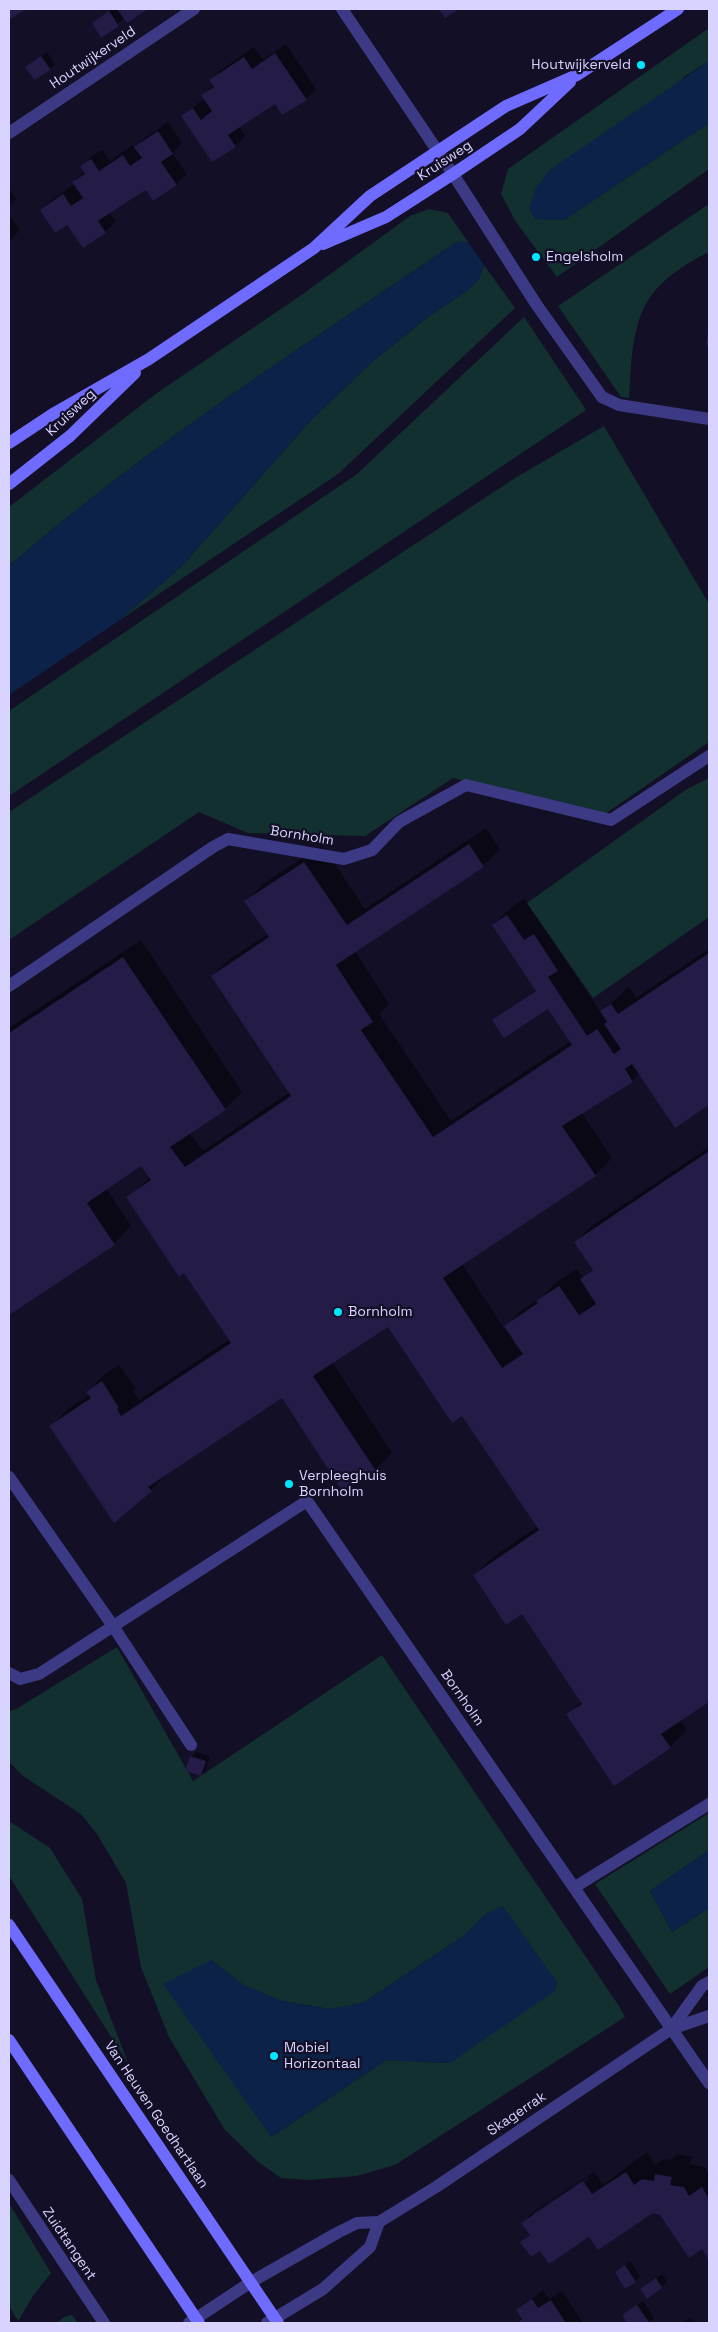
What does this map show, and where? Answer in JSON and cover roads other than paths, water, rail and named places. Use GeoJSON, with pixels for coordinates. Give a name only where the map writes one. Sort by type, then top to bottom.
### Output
{"type":"FeatureCollection","features":[{"type":"Feature","properties":{"kind":"street","name":"Houtwijkerveld"},"geometry":{"type":"LineString","coordinates":[[9,133],[194,9]]}},
{"type":"Feature","properties":{"kind":"street"},"geometry":{"type":"LineString","coordinates":[[342,9],[453,174],[536,304],[602,397],[619,405],[709,419]]}},
{"type":"Feature","properties":{"kind":"street","name":"Kruisweg"},"geometry":{"type":"LineString","coordinates":[[9,443],[53,414],[149,359],[314,248],[370,196],[437,150],[506,106],[577,75],[678,9]]}},
{"type":"Feature","properties":{"kind":"street","name":"Kruisweg"},"geometry":{"type":"LineString","coordinates":[[314,248],[386,217],[453,174],[520,129],[577,75]]}},
{"type":"Feature","properties":{"kind":"street","name":"Kruisweg"},"geometry":{"type":"LineString","coordinates":[[9,484],[70,436],[149,359]]}},
{"type":"Feature","properties":{"kind":"street","name":"Bornholm"},"geometry":{"type":"LineString","coordinates":[[9,986],[213,847],[228,839],[344,859],[372,850],[399,822],[466,785],[611,820],[709,756]]}},
{"type":"Feature","properties":{"kind":"street"},"geometry":{"type":"LineString","coordinates":[[9,1477],[113,1626],[191,1745]]}},
{"type":"Feature","properties":{"kind":"street","name":"Bornholm"},"geometry":{"type":"LineString","coordinates":[[9,1672],[20,1679],[38,1674],[307,1501],[709,2083]]}},
{"type":"Feature","properties":{"kind":"street"},"geometry":{"type":"LineString","coordinates":[[575,1887],[709,1804]]}},
{"type":"Feature","properties":{"kind":"street","name":"Van Heuven Goedhartlaan"},"geometry":{"type":"LineString","coordinates":[[9,1925],[251,2282],[273,2322]]}},
{"type":"Feature","properties":{"kind":"street","name":"Skagerrak"},"geometry":{"type":"LineString","coordinates":[[671,2029],[702,1986],[709,1982]]}},
{"type":"Feature","properties":{"kind":"street","name":"Skagerrak"},"geometry":{"type":"LineString","coordinates":[[195,2322],[251,2282],[299,2253],[357,2223],[380,2222],[671,2029],[709,2016]]}},
{"type":"Feature","properties":{"kind":"street"},"geometry":{"type":"LineString","coordinates":[[9,2040],[195,2322]]}},
{"type":"Feature","properties":{"kind":"street","name":"Zuidtangent"},"geometry":{"type":"LineString","coordinates":[[9,2180],[104,2323]]}},
{"type":"Feature","properties":{"kind":"street"},"geometry":{"type":"LineString","coordinates":[[273,2322],[323,2289],[370,2247],[380,2222]]}},
{"type":"Feature","properties":{"kind":"water"},"geometry":{"type":"Polygon","coordinates":[[[709,61],[709,123],[564,220],[535,219],[529,209],[536,187],[551,169],[709,61]]]}},
{"type":"Feature","properties":{"kind":"water"},"geometry":{"type":"Polygon","coordinates":[[[457,242],[468,242],[484,265],[479,279],[468,290],[428,317],[372,362],[311,420],[181,567],[117,622],[9,695],[9,566],[62,522],[172,437],[457,242]]]}},
{"type":"Feature","properties":{"kind":"water"},"geometry":{"type":"Polygon","coordinates":[[[709,1850],[709,1908],[672,1932],[650,1891],[709,1850]]]}},
{"type":"Feature","properties":{"kind":"water"},"geometry":{"type":"Polygon","coordinates":[[[503,1906],[557,1982],[555,1991],[450,2063],[386,2060],[271,2137],[163,1984],[211,1960],[244,1985],[282,2001],[329,2009],[363,2003],[462,1937],[487,1913],[503,1906]]]}},
{"type":"Feature","properties":{"kind":"place","name":"Houtwijkerveld"},"geometry":{"type":"Point","coordinates":[641,65]}},
{"type":"Feature","properties":{"kind":"place","name":"Engelsholm"},"geometry":{"type":"Point","coordinates":[536,257]}},
{"type":"Feature","properties":{"kind":"place","name":"Bornholm"},"geometry":{"type":"Point","coordinates":[338,1312]}},
{"type":"Feature","properties":{"kind":"place","name":"Verpleeghuis Bornholm"},"geometry":{"type":"Point","coordinates":[289,1484]}},
{"type":"Feature","properties":{"kind":"place","name":"Mobiel Horizontaal"},"geometry":{"type":"Point","coordinates":[274,2056]}}]}
